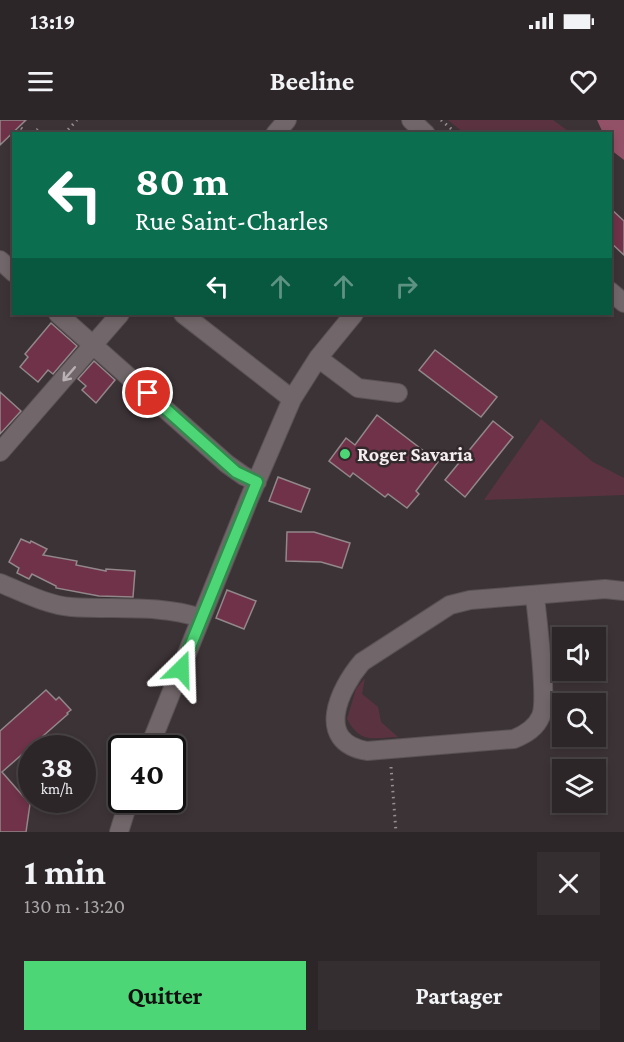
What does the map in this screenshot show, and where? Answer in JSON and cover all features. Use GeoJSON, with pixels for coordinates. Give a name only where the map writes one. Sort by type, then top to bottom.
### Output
{"type":"FeatureCollection","features":[{"type":"Feature","properties":{"kind":"street"},"geometry":{"type":"LineString","coordinates":[[277,132],[287,120]]}},
{"type":"Feature","properties":{"kind":"street"},"geometry":{"type":"LineString","coordinates":[[411,120],[424,132]]}},
{"type":"Feature","properties":{"kind":"street"},"geometry":{"type":"LineString","coordinates":[[0,260],[12,271]]}},
{"type":"Feature","properties":{"kind":"street"},"geometry":{"type":"LineString","coordinates":[[612,293],[624,303]]}},
{"type":"Feature","properties":{"kind":"street"},"geometry":{"type":"LineString","coordinates":[[59,315],[232,468],[257,482]]}},
{"type":"Feature","properties":{"kind":"street"},"geometry":{"type":"LineString","coordinates":[[0,452],[119,315]]}},
{"type":"Feature","properties":{"kind":"street"},"geometry":{"type":"LineString","coordinates":[[184,315],[292,399]]}},
{"type":"Feature","properties":{"kind":"street"},"geometry":{"type":"LineString","coordinates":[[153,735],[292,399],[318,358],[353,315]]}},
{"type":"Feature","properties":{"kind":"street"},"geometry":{"type":"LineString","coordinates":[[318,358],[358,388],[398,393]]}},
{"type":"Feature","properties":{"kind":"street"},"geometry":{"type":"LineString","coordinates":[[0,583],[69,607],[145,608],[185,613],[201,618]]}},
{"type":"Feature","properties":{"kind":"street"},"geometry":{"type":"LineString","coordinates":[[535,596],[544,706],[537,724],[530,730],[514,739],[367,751],[355,749],[340,736],[335,726],[334,716],[346,685],[362,662],[450,605],[459,601],[605,589],[624,591]]}},
{"type":"Feature","properties":{"kind":"street"},"geometry":{"type":"LineString","coordinates":[[119,832],[125,813]]}},
{"type":"Feature","properties":{"kind":"path"},"geometry":{"type":"LineString","coordinates":[[66,132],[77,120]]}},
{"type":"Feature","properties":{"kind":"path"},"geometry":{"type":"LineString","coordinates":[[441,120],[455,132]]}},
{"type":"Feature","properties":{"kind":"path"},"geometry":{"type":"LineString","coordinates":[[39,132],[41,126]]}},
{"type":"Feature","properties":{"kind":"path"},"geometry":{"type":"LineString","coordinates":[[21,128],[26,132]]}},
{"type":"Feature","properties":{"kind":"path"},"geometry":{"type":"LineString","coordinates":[[389,750],[396,832]]}},
{"type":"Feature","properties":{"kind":"shaded area"},"geometry":{"type":"Polygon","coordinates":[[[448,120],[553,120],[570,132],[463,132],[448,120]]]}},
{"type":"Feature","properties":{"kind":"shaded area"},"geometry":{"type":"Polygon","coordinates":[[[597,120],[624,120],[624,160],[612,151],[612,132],[603,132],[597,120]]]}},
{"type":"Feature","properties":{"kind":"shaded area"},"geometry":{"type":"Polygon","coordinates":[[[541,419],[593,462],[624,478],[624,495],[484,500],[541,419]]]}},
{"type":"Feature","properties":{"kind":"shaded area"},"geometry":{"type":"Polygon","coordinates":[[[365,678],[362,694],[378,707],[381,722],[398,737],[368,738],[362,736],[347,719],[356,689],[365,678]]]}},
{"type":"Feature","properties":{"kind":"building"},"geometry":{"type":"Polygon","coordinates":[[[0,120],[26,120],[12,132],[0,145],[0,120]]]}},
{"type":"Feature","properties":{"kind":"building"},"geometry":{"type":"Polygon","coordinates":[[[612,210],[624,221],[624,255],[612,244],[612,210]]]}},
{"type":"Feature","properties":{"kind":"building"},"geometry":{"type":"Polygon","coordinates":[[[51,323],[77,346],[53,374],[48,370],[38,382],[20,367],[28,357],[25,354],[51,323]]]}},
{"type":"Feature","properties":{"kind":"building"},"geometry":{"type":"Polygon","coordinates":[[[435,350],[497,397],[481,417],[419,370],[435,350]]]}},
{"type":"Feature","properties":{"kind":"building"},"geometry":{"type":"Polygon","coordinates":[[[94,361],[115,380],[96,403],[82,390],[86,386],[78,379],[94,361]]]}},
{"type":"Feature","properties":{"kind":"building"},"geometry":{"type":"Polygon","coordinates":[[[0,392],[21,411],[0,434],[0,392]]]}},
{"type":"Feature","properties":{"kind":"building"},"geometry":{"type":"Polygon","coordinates":[[[377,415],[438,462],[416,491],[419,494],[407,508],[388,494],[385,497],[353,473],[350,477],[329,461],[346,438],[355,445],[377,415]]]}},
{"type":"Feature","properties":{"kind":"building"},"geometry":{"type":"Polygon","coordinates":[[[493,421],[513,437],[465,497],[445,480],[493,421]]]}},
{"type":"Feature","properties":{"kind":"building"},"geometry":{"type":"Polygon","coordinates":[[[278,477],[310,489],[301,512],[269,501],[278,477]]]}},
{"type":"Feature","properties":{"kind":"building"},"geometry":{"type":"Polygon","coordinates":[[[287,532],[314,532],[350,543],[342,568],[321,562],[286,561],[287,532]]]}},
{"type":"Feature","properties":{"kind":"building"},"geometry":{"type":"Polygon","coordinates":[[[21,539],[47,549],[43,555],[77,561],[76,565],[106,571],[106,569],[135,571],[133,597],[99,596],[56,588],[32,574],[29,579],[17,573],[19,568],[9,562],[21,539]]]}},
{"type":"Feature","properties":{"kind":"building"},"geometry":{"type":"Polygon","coordinates":[[[227,590],[256,601],[244,629],[216,618],[227,590]]]}},
{"type":"Feature","properties":{"kind":"building"},"geometry":{"type":"Polygon","coordinates":[[[46,690],[56,700],[59,697],[71,710],[44,735],[18,735],[18,758],[2,772],[18,790],[18,813],[29,813],[26,832],[0,832],[0,731],[46,690]]]}},
{"type":"Feature","properties":{"kind":"place","name":"Roger Savaria"},"geometry":{"type":"Point","coordinates":[345,454]}},
{"type":"Feature","properties":{"kind":"route"},"geometry":{"type":"LineString","coordinates":[[148,393],[236,472],[257,482],[181,669]]}}]}
